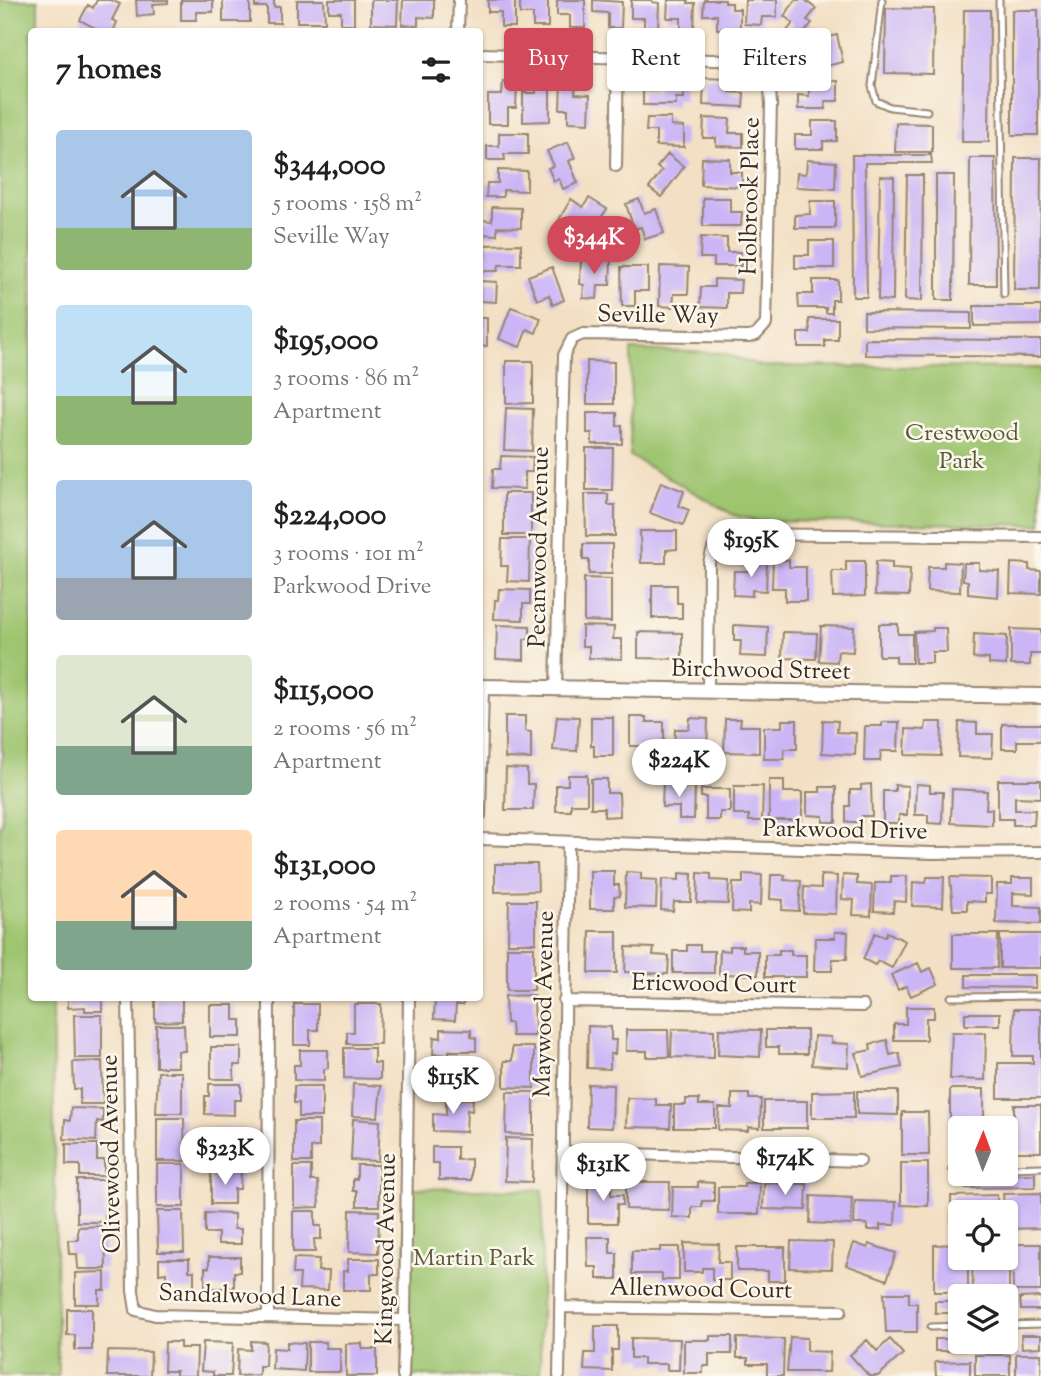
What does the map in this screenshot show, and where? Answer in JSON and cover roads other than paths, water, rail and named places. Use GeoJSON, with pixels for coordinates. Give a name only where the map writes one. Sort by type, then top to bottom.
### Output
{"type":"FeatureCollection","features":[{"type":"Feature","properties":{"kind":"street"},"geometry":{"type":"LineString","coordinates":[[458,28],[459,0]]}},
{"type":"Feature","properties":{"kind":"street"},"geometry":{"type":"LineString","coordinates":[[483,54],[607,58]]}},
{"type":"Feature","properties":{"kind":"street","name":"Holbrook Place"},"geometry":{"type":"LineString","coordinates":[[705,60],[751,61],[762,65],[769,76],[771,104],[766,324]]}},
{"type":"Feature","properties":{"kind":"street"},"geometry":{"type":"LineString","coordinates":[[616,166],[617,91]]}},
{"type":"Feature","properties":{"kind":"street","name":"Seville Way"},"geometry":{"type":"LineString","coordinates":[[563,406],[564,355],[572,339],[583,334],[749,337],[756,335],[766,324]]}},
{"type":"Feature","properties":{"kind":"street","name":"Pecanwood Avenue"},"geometry":{"type":"LineString","coordinates":[[556,689],[563,406]]}},
{"type":"Feature","properties":{"kind":"street"},"geometry":{"type":"LineString","coordinates":[[708,691],[709,563],[713,547],[728,534],[1041,537]]}},
{"type":"Feature","properties":{"kind":"street","name":"Birchwood Street"},"geometry":{"type":"LineString","coordinates":[[483,687],[1041,696]]}},
{"type":"Feature","properties":{"kind":"street","name":"Parkwood Drive"},"geometry":{"type":"LineString","coordinates":[[483,839],[932,853],[1041,852]]}},
{"type":"Feature","properties":{"kind":"street","name":"Maywood Avenue"},"geometry":{"type":"LineString","coordinates":[[559,1376],[568,842]]}},
{"type":"Feature","properties":{"kind":"street","name":"Olivewood Avenue"},"geometry":{"type":"LineString","coordinates":[[128,1001],[133,1291],[136,1310]]}},
{"type":"Feature","properties":{"kind":"street"},"geometry":{"type":"LineString","coordinates":[[268,1317],[269,1001]]}},
{"type":"Feature","properties":{"kind":"street","name":"Kingwood Avenue"},"geometry":{"type":"LineString","coordinates":[[402,1376],[409,1001]]}},
{"type":"Feature","properties":{"kind":"street","name":"Ericwood Court"},"geometry":{"type":"LineString","coordinates":[[564,1001],[863,1006]]}},
{"type":"Feature","properties":{"kind":"street"},"geometry":{"type":"LineString","coordinates":[[562,1152],[860,1161]]}},
{"type":"Feature","properties":{"kind":"street","name":"Allenwood Court"},"geometry":{"type":"LineString","coordinates":[[560,1307],[841,1311]]}},
{"type":"Feature","properties":{"kind":"street","name":"Sandalwood Lane"},"geometry":{"type":"LineString","coordinates":[[136,1310],[155,1315],[405,1320]]}},
{"type":"Feature","properties":{"kind":"lane"},"geometry":{"type":"LineString","coordinates":[[882,0],[872,86],[876,101],[890,107],[927,111]]}},
{"type":"Feature","properties":{"kind":"lane"},"geometry":{"type":"LineString","coordinates":[[999,0],[1004,295]]}},
{"type":"Feature","properties":{"kind":"lane"},"geometry":{"type":"LineString","coordinates":[[951,997],[1041,996]]}},
{"type":"Feature","properties":{"kind":"lane"},"geometry":{"type":"LineString","coordinates":[[1018,1168],[1041,1167]]}},
{"type":"Feature","properties":{"kind":"lane"},"geometry":{"type":"LineString","coordinates":[[1018,1325],[1041,1324]]}},
{"type":"Feature","properties":{"kind":"lane"},"geometry":{"type":"LineString","coordinates":[[931,1327],[948,1326]]}},
{"type":"Feature","properties":{"kind":"park label","name":"Crestwood Park"},"geometry":{"type":"Point","coordinates":[962,446]}},
{"type":"Feature","properties":{"kind":"park label","name":"Martin Park"},"geometry":{"type":"Point","coordinates":[474,1257]}}]}
